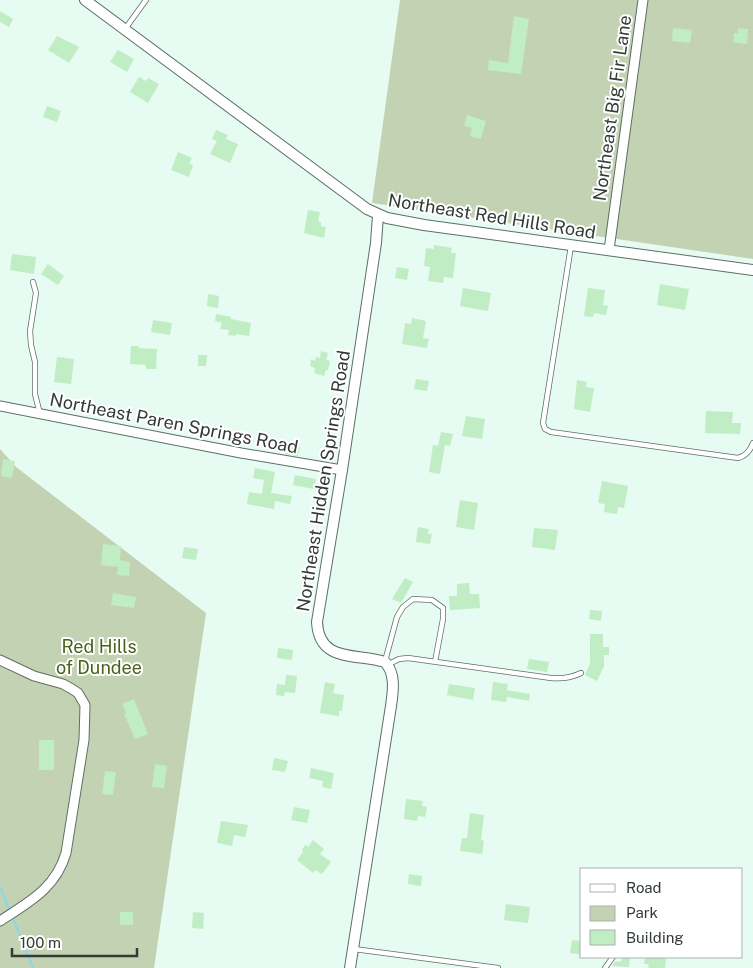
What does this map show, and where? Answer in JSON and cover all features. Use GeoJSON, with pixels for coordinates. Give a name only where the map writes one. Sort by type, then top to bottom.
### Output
{"type":"FeatureCollection","features":[{"type":"Feature","properties":{"kind":"street","name":"Northeast Red Hills Road"},"geometry":{"type":"LineString","coordinates":[[85,0],[338,188],[378,215],[424,225],[753,270]]}},
{"type":"Feature","properties":{"kind":"street","name":"Northeast Big Fir Lane"},"geometry":{"type":"LineString","coordinates":[[609,250],[643,0]]}},
{"type":"Feature","properties":{"kind":"street","name":"Northeast Hidden Springs Road"},"geometry":{"type":"LineString","coordinates":[[378,215],[376,243],[342,470],[317,613],[317,631],[322,643],[336,653],[386,664]]}},
{"type":"Feature","properties":{"kind":"street","name":"Northeast Paren Springs Road"},"geometry":{"type":"LineString","coordinates":[[0,406],[342,470]]}},
{"type":"Feature","properties":{"kind":"street"},"geometry":{"type":"LineString","coordinates":[[0,660],[34,676],[63,684],[78,693],[85,705],[86,722],[82,761],[66,854],[62,867],[54,880],[43,891],[0,921]]}},
{"type":"Feature","properties":{"kind":"street"},"geometry":{"type":"LineString","coordinates":[[350,968],[391,706],[393,678],[386,664]]}},
{"type":"Feature","properties":{"kind":"lane"},"geometry":{"type":"LineString","coordinates":[[125,29],[146,0]]}},
{"type":"Feature","properties":{"kind":"lane"},"geometry":{"type":"LineString","coordinates":[[571,244],[543,423],[545,429],[551,432],[738,458],[745,456],[753,443]]}},
{"type":"Feature","properties":{"kind":"lane"},"geometry":{"type":"LineString","coordinates":[[33,282],[36,293],[30,331],[35,362],[35,394],[41,415]]}},
{"type":"Feature","properties":{"kind":"lane"},"geometry":{"type":"LineString","coordinates":[[386,664],[397,617],[403,607],[413,599],[432,600],[443,608],[443,619],[435,662]]}},
{"type":"Feature","properties":{"kind":"lane"},"geometry":{"type":"LineString","coordinates":[[386,664],[408,658],[551,678],[563,679],[581,673]]}},
{"type":"Feature","properties":{"kind":"lane"},"geometry":{"type":"LineString","coordinates":[[353,948],[498,968]]}},
{"type":"Feature","properties":{"kind":"green space"},"geometry":{"type":"Polygon","coordinates":[[[400,0],[753,0],[753,259],[372,203],[400,0]]]}},
{"type":"Feature","properties":{"kind":"green space","name":"Red Hills of Dundee"},"geometry":{"type":"Polygon","coordinates":[[[0,449],[16,467],[206,613],[154,968],[0,968],[0,449]]]}},
{"type":"Feature","properties":{"kind":"building"},"geometry":{"type":"Polygon","coordinates":[[[0,11],[13,19],[9,27],[0,22],[0,11]]]}},
{"type":"Feature","properties":{"kind":"building"},"geometry":{"type":"Polygon","coordinates":[[[514,16],[529,19],[521,74],[488,70],[489,60],[508,63],[514,16]]]}},
{"type":"Feature","properties":{"kind":"building"},"geometry":{"type":"Polygon","coordinates":[[[673,28],[692,30],[690,43],[672,41],[673,28]]]}},
{"type":"Feature","properties":{"kind":"building"},"geometry":{"type":"Polygon","coordinates":[[[738,28],[748,29],[747,44],[733,42],[734,33],[738,33],[738,28]]]}},
{"type":"Feature","properties":{"kind":"building"},"geometry":{"type":"Polygon","coordinates":[[[57,36],[79,47],[69,63],[48,50],[57,36]]]}},
{"type":"Feature","properties":{"kind":"building"},"geometry":{"type":"Polygon","coordinates":[[[118,50],[134,59],[127,72],[110,62],[118,50]]]}},
{"type":"Feature","properties":{"kind":"building"},"geometry":{"type":"Polygon","coordinates":[[[139,77],[146,81],[148,78],[159,84],[148,103],[130,92],[139,77]]]}},
{"type":"Feature","properties":{"kind":"building"},"geometry":{"type":"Polygon","coordinates":[[[47,106],[61,111],[57,122],[43,117],[47,106]]]}},
{"type":"Feature","properties":{"kind":"building"},"geometry":{"type":"Polygon","coordinates":[[[467,115],[486,121],[481,139],[470,136],[472,128],[464,126],[467,115]]]}},
{"type":"Feature","properties":{"kind":"building"},"geometry":{"type":"Polygon","coordinates":[[[216,130],[228,135],[226,139],[238,144],[230,163],[210,154],[217,141],[212,139],[216,130]]]}},
{"type":"Feature","properties":{"kind":"building"},"geometry":{"type":"Polygon","coordinates":[[[178,152],[192,158],[189,164],[193,165],[189,177],[171,170],[178,152]]]}},
{"type":"Feature","properties":{"kind":"building"},"geometry":{"type":"Polygon","coordinates":[[[308,210],[320,212],[318,221],[321,222],[321,226],[326,227],[324,238],[304,233],[308,210]]]}},
{"type":"Feature","properties":{"kind":"building"},"geometry":{"type":"Polygon","coordinates":[[[434,245],[452,248],[451,253],[456,253],[453,278],[444,277],[443,283],[428,281],[430,267],[424,266],[426,248],[434,249],[434,245]]]}},
{"type":"Feature","properties":{"kind":"building"},"geometry":{"type":"Polygon","coordinates":[[[12,254],[36,257],[34,274],[10,270],[12,254]]]}},
{"type":"Feature","properties":{"kind":"building"},"geometry":{"type":"Polygon","coordinates":[[[48,264],[64,276],[58,285],[41,274],[48,264]]]}},
{"type":"Feature","properties":{"kind":"building"},"geometry":{"type":"Polygon","coordinates":[[[397,267],[409,269],[407,280],[395,278],[397,267]]]}},
{"type":"Feature","properties":{"kind":"building"},"geometry":{"type":"Polygon","coordinates":[[[660,284],[689,289],[685,310],[657,305],[660,284]]]}},
{"type":"Feature","properties":{"kind":"building"},"geometry":{"type":"Polygon","coordinates":[[[463,288],[491,293],[488,311],[460,306],[463,288]]]}},
{"type":"Feature","properties":{"kind":"building"},"geometry":{"type":"Polygon","coordinates":[[[588,288],[605,290],[603,305],[608,306],[606,315],[594,313],[593,317],[584,316],[588,288]]]}},
{"type":"Feature","properties":{"kind":"building"},"geometry":{"type":"Polygon","coordinates":[[[208,294],[219,296],[218,308],[207,306],[208,294]]]}},
{"type":"Feature","properties":{"kind":"building"},"geometry":{"type":"Polygon","coordinates":[[[216,314],[251,323],[249,336],[228,335],[229,330],[220,329],[222,323],[215,321],[216,314]]]}},
{"type":"Feature","properties":{"kind":"building"},"geometry":{"type":"Polygon","coordinates":[[[412,318],[426,321],[423,338],[429,339],[427,348],[402,344],[405,323],[411,324],[412,318]]]}},
{"type":"Feature","properties":{"kind":"building"},"geometry":{"type":"Polygon","coordinates":[[[153,320],[172,323],[170,335],[151,332],[153,320]]]}},
{"type":"Feature","properties":{"kind":"building"},"geometry":{"type":"Polygon","coordinates":[[[131,346],[157,349],[156,369],[146,369],[146,365],[130,364],[131,346]]]}},
{"type":"Feature","properties":{"kind":"building"},"geometry":{"type":"Polygon","coordinates":[[[321,351],[328,353],[326,360],[330,361],[324,376],[314,373],[315,368],[310,366],[311,359],[315,361],[316,357],[320,358],[321,351]]]}},
{"type":"Feature","properties":{"kind":"building"},"geometry":{"type":"Polygon","coordinates":[[[198,355],[207,355],[206,366],[198,366],[198,355]]]}},
{"type":"Feature","properties":{"kind":"building"},"geometry":{"type":"Polygon","coordinates":[[[57,357],[74,359],[71,384],[54,382],[57,357]]]}},
{"type":"Feature","properties":{"kind":"building"},"geometry":{"type":"Polygon","coordinates":[[[416,379],[429,381],[427,391],[414,389],[416,379]]]}},
{"type":"Feature","properties":{"kind":"building"},"geometry":{"type":"Polygon","coordinates":[[[577,380],[587,382],[586,387],[594,388],[590,412],[574,409],[577,380]]]}},
{"type":"Feature","properties":{"kind":"building"},"geometry":{"type":"Polygon","coordinates":[[[706,411],[733,412],[732,423],[741,423],[740,434],[705,433],[706,411]]]}},
{"type":"Feature","properties":{"kind":"building"},"geometry":{"type":"Polygon","coordinates":[[[466,416],[485,419],[482,439],[462,436],[466,416]]]}},
{"type":"Feature","properties":{"kind":"building"},"geometry":{"type":"Polygon","coordinates":[[[441,432],[453,434],[450,446],[445,445],[440,474],[429,472],[433,445],[438,446],[441,432]]]}},
{"type":"Feature","properties":{"kind":"building"},"geometry":{"type":"Polygon","coordinates":[[[286,445],[300,447],[298,456],[285,454],[286,445]]]}},
{"type":"Feature","properties":{"kind":"building"},"geometry":{"type":"Polygon","coordinates":[[[3,459],[15,461],[12,478],[1,476],[3,459]]]}},
{"type":"Feature","properties":{"kind":"building"},"geometry":{"type":"Polygon","coordinates":[[[255,468],[275,472],[271,493],[292,496],[290,504],[275,501],[274,509],[247,504],[249,492],[262,494],[264,480],[253,478],[255,468]]]}},
{"type":"Feature","properties":{"kind":"building"},"geometry":{"type":"Polygon","coordinates":[[[295,475],[316,479],[314,489],[293,485],[295,475]]]}},
{"type":"Feature","properties":{"kind":"building"},"geometry":{"type":"Polygon","coordinates":[[[602,481],[628,486],[624,508],[618,507],[617,514],[604,512],[605,504],[598,503],[602,481]]]}},
{"type":"Feature","properties":{"kind":"building"},"geometry":{"type":"Polygon","coordinates":[[[460,500],[478,503],[474,530],[456,527],[460,500]]]}},
{"type":"Feature","properties":{"kind":"building"},"geometry":{"type":"Polygon","coordinates":[[[418,527],[429,529],[428,534],[432,534],[430,544],[416,542],[418,527]]]}},
{"type":"Feature","properties":{"kind":"building"},"geometry":{"type":"Polygon","coordinates":[[[534,528],[558,530],[555,550],[532,547],[534,528]]]}},
{"type":"Feature","properties":{"kind":"building"},"geometry":{"type":"Polygon","coordinates":[[[103,544],[121,546],[120,560],[130,562],[129,576],[117,575],[118,567],[101,565],[103,544]]]}},
{"type":"Feature","properties":{"kind":"building"},"geometry":{"type":"Polygon","coordinates":[[[184,547],[198,549],[196,560],[182,558],[184,547]]]}},
{"type":"Feature","properties":{"kind":"building"},"geometry":{"type":"Polygon","coordinates":[[[405,578],[413,582],[401,603],[392,599],[405,578]]]}},
{"type":"Feature","properties":{"kind":"building"},"geometry":{"type":"Polygon","coordinates":[[[469,583],[470,594],[479,594],[480,608],[450,610],[449,596],[457,596],[457,584],[469,583]]]}},
{"type":"Feature","properties":{"kind":"building"},"geometry":{"type":"Polygon","coordinates":[[[113,593],[136,597],[134,608],[111,605],[113,593]]]}},
{"type":"Feature","properties":{"kind":"building"},"geometry":{"type":"Polygon","coordinates":[[[590,610],[602,611],[601,621],[589,619],[590,610]]]}},
{"type":"Feature","properties":{"kind":"building"},"geometry":{"type":"Polygon","coordinates":[[[590,634],[603,634],[603,647],[609,647],[609,655],[604,655],[604,666],[597,681],[585,675],[590,663],[590,634]]]}},
{"type":"Feature","properties":{"kind":"building"},"geometry":{"type":"Polygon","coordinates":[[[278,648],[293,650],[292,660],[277,658],[278,648]]]}},
{"type":"Feature","properties":{"kind":"building"},"geometry":{"type":"Polygon","coordinates":[[[529,659],[549,662],[547,672],[527,669],[529,659]]]}},
{"type":"Feature","properties":{"kind":"building"},"geometry":{"type":"Polygon","coordinates":[[[286,675],[297,676],[295,693],[285,692],[284,696],[276,695],[277,684],[285,685],[286,675]]]}},
{"type":"Feature","properties":{"kind":"building"},"geometry":{"type":"Polygon","coordinates":[[[325,682],[335,684],[333,693],[344,695],[342,711],[339,711],[339,716],[320,713],[325,682]]]}},
{"type":"Feature","properties":{"kind":"building"},"geometry":{"type":"Polygon","coordinates":[[[493,682],[508,684],[507,690],[530,694],[529,701],[507,697],[506,702],[491,700],[493,682]]]}},
{"type":"Feature","properties":{"kind":"building"},"geometry":{"type":"Polygon","coordinates":[[[449,684],[475,688],[473,700],[447,695],[449,684]]]}},
{"type":"Feature","properties":{"kind":"building"},"geometry":{"type":"Polygon","coordinates":[[[134,699],[148,734],[135,739],[124,714],[126,713],[122,704],[134,699]]]}},
{"type":"Feature","properties":{"kind":"building"},"geometry":{"type":"Polygon","coordinates":[[[39,740],[54,740],[54,770],[39,770],[39,740]]]}},
{"type":"Feature","properties":{"kind":"building"},"geometry":{"type":"Polygon","coordinates":[[[274,758],[288,761],[285,772],[272,770],[274,758]]]}},
{"type":"Feature","properties":{"kind":"building"},"geometry":{"type":"Polygon","coordinates":[[[155,764],[167,766],[164,788],[152,787],[155,764]]]}},
{"type":"Feature","properties":{"kind":"building"},"geometry":{"type":"Polygon","coordinates":[[[311,768],[334,773],[331,789],[322,787],[323,781],[309,778],[311,768]]]}},
{"type":"Feature","properties":{"kind":"building"},"geometry":{"type":"Polygon","coordinates":[[[105,771],[116,772],[113,795],[102,794],[105,771]]]}},
{"type":"Feature","properties":{"kind":"building"},"geometry":{"type":"Polygon","coordinates":[[[406,799],[423,801],[422,806],[427,807],[425,817],[418,816],[417,821],[404,819],[406,799]]]}},
{"type":"Feature","properties":{"kind":"building"},"geometry":{"type":"Polygon","coordinates":[[[294,807],[310,810],[307,823],[291,820],[294,807]]]}},
{"type":"Feature","properties":{"kind":"building"},"geometry":{"type":"Polygon","coordinates":[[[470,813],[484,815],[481,840],[484,841],[482,854],[460,851],[462,838],[467,838],[470,813]]]}},
{"type":"Feature","properties":{"kind":"building"},"geometry":{"type":"Polygon","coordinates":[[[221,821],[248,825],[245,837],[234,835],[232,846],[217,843],[221,821]]]}},
{"type":"Feature","properties":{"kind":"building"},"geometry":{"type":"Polygon","coordinates":[[[313,840],[324,849],[320,854],[331,862],[322,874],[316,870],[313,873],[297,860],[303,852],[302,850],[305,845],[308,847],[313,840]]]}},
{"type":"Feature","properties":{"kind":"building"},"geometry":{"type":"Polygon","coordinates":[[[409,874],[422,876],[421,886],[408,884],[409,874]]]}},
{"type":"Feature","properties":{"kind":"building"},"geometry":{"type":"Polygon","coordinates":[[[506,904],[530,907],[528,923],[504,920],[506,904]]]}},
{"type":"Feature","properties":{"kind":"building"},"geometry":{"type":"Polygon","coordinates":[[[120,912],[133,912],[133,925],[120,925],[120,912]]]}},
{"type":"Feature","properties":{"kind":"building"},"geometry":{"type":"Polygon","coordinates":[[[193,912],[204,913],[203,929],[192,928],[193,912]]]}},
{"type":"Feature","properties":{"kind":"building"},"geometry":{"type":"Polygon","coordinates":[[[572,940],[580,941],[580,955],[570,953],[572,940]]]}},
{"type":"Feature","properties":{"kind":"building"},"geometry":{"type":"Polygon","coordinates":[[[622,958],[630,958],[629,967],[612,966],[615,962],[622,961],[622,958]]]}},
{"type":"Feature","properties":{"kind":"building"},"geometry":{"type":"Polygon","coordinates":[[[645,958],[666,958],[665,968],[648,968],[649,964],[644,964],[645,958]]]}},
{"type":"Feature","properties":{"kind":"waterway"},"geometry":{"type":"LineString","coordinates":[[0,887],[10,911]]}},
{"type":"Feature","properties":{"kind":"waterway"},"geometry":{"type":"LineString","coordinates":[[12,916],[33,968]]}}]}
